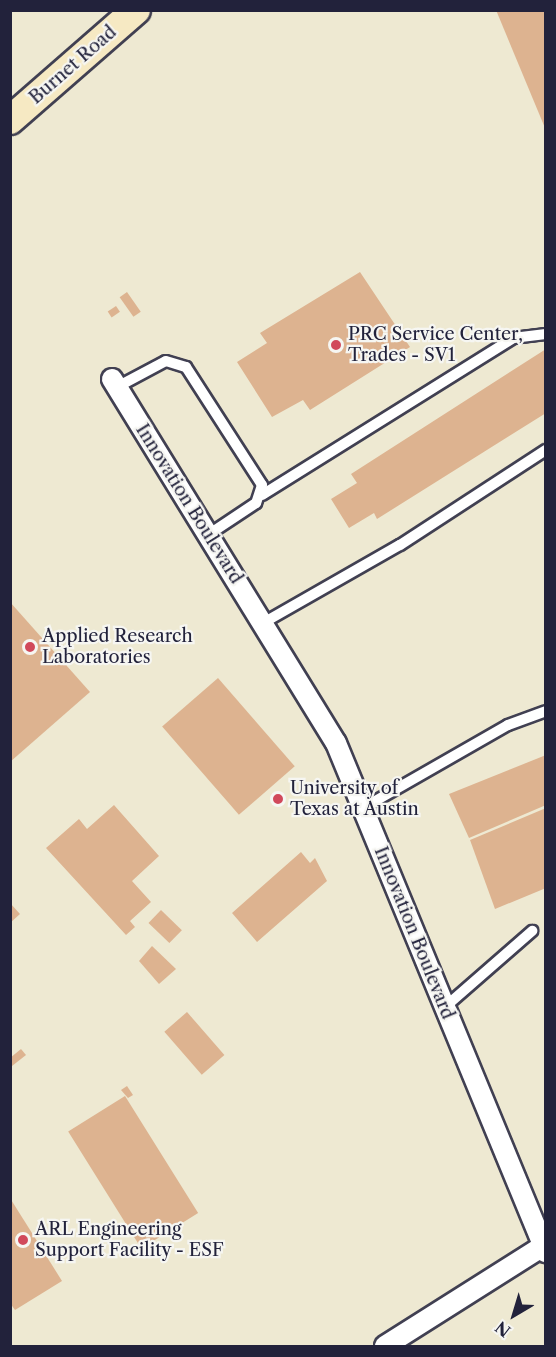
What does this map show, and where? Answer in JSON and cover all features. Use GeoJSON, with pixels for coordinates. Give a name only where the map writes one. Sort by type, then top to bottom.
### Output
{"type":"FeatureCollection","features":[{"type":"Feature","properties":{"kind":"main road","name":"Burnet Road"},"geometry":{"type":"LineString","coordinates":[[10,120],[136,10]]}},
{"type":"Feature","properties":{"kind":"street","name":"Innovation Boulevard"},"geometry":{"type":"LineString","coordinates":[[114,383],[336,743],[544,1249]]}},
{"type":"Feature","properties":{"kind":"street"},"geometry":{"type":"LineString","coordinates":[[385,1347],[544,1249]]}},
{"type":"Feature","properties":{"kind":"lane"},"geometry":{"type":"LineString","coordinates":[[208,535],[262,495],[513,338],[546,334]]}},
{"type":"Feature","properties":{"kind":"lane"},"geometry":{"type":"LineString","coordinates":[[114,383],[166,361],[186,366],[262,485],[262,495]]}},
{"type":"Feature","properties":{"kind":"lane"},"geometry":{"type":"LineString","coordinates":[[262,623],[400,545],[546,450]]}},
{"type":"Feature","properties":{"kind":"lane"},"geometry":{"type":"LineString","coordinates":[[363,808],[508,725],[546,711]]}},
{"type":"Feature","properties":{"kind":"lane"},"geometry":{"type":"LineString","coordinates":[[445,1007],[532,931]]}},
{"type":"Feature","properties":{"kind":"building"},"geometry":{"type":"Polygon","coordinates":[[[496,10],[546,10],[546,128],[545,128],[496,10]]]}},
{"type":"Feature","properties":{"kind":"building","name":"PRC Service Center, Trades - SV1"},"geometry":{"type":"Polygon","coordinates":[[[360,272],[410,347],[310,410],[303,400],[272,417],[237,362],[267,343],[260,333],[360,272]]]}},
{"type":"Feature","properties":{"kind":"building"},"geometry":{"type":"Polygon","coordinates":[[[127,292],[141,312],[133,317],[120,297],[127,292]]]}},
{"type":"Feature","properties":{"kind":"building"},"geometry":{"type":"Polygon","coordinates":[[[116,306],[120,312],[112,317],[108,312],[116,306]]]}},
{"type":"Feature","properties":{"kind":"building","name":"PRC Service Center, Trades - SV1"},"geometry":{"type":"Polygon","coordinates":[[[546,349],[546,413],[377,519],[374,513],[349,528],[331,499],[357,483],[351,474],[546,349]]]}},
{"type":"Feature","properties":{"kind":"building","name":"Applied Research Laboratories"},"geometry":{"type":"Polygon","coordinates":[[[10,602],[90,692],[10,762],[10,602]]]}},
{"type":"Feature","properties":{"kind":"building"},"geometry":{"type":"Polygon","coordinates":[[[218,678],[295,766],[239,815],[162,727],[218,678]]]}},
{"type":"Feature","properties":{"kind":"building"},"geometry":{"type":"Polygon","coordinates":[[[546,755],[546,805],[469,838],[449,794],[546,755]]]}},
{"type":"Feature","properties":{"kind":"building"},"geometry":{"type":"Polygon","coordinates":[[[114,805],[159,856],[132,881],[151,902],[130,921],[135,927],[126,935],[46,848],[79,819],[87,829],[114,805]]]}},
{"type":"Feature","properties":{"kind":"building"},"geometry":{"type":"Polygon","coordinates":[[[546,808],[546,888],[495,909],[470,840],[546,808]]]}},
{"type":"Feature","properties":{"kind":"building"},"geometry":{"type":"Polygon","coordinates":[[[301,852],[310,863],[315,858],[327,881],[257,942],[232,913],[301,852]]]}},
{"type":"Feature","properties":{"kind":"building"},"geometry":{"type":"Polygon","coordinates":[[[10,903],[20,914],[10,923],[10,903]]]}},
{"type":"Feature","properties":{"kind":"building"},"geometry":{"type":"Polygon","coordinates":[[[161,910],[182,930],[169,943],[148,923],[161,910]]]}},
{"type":"Feature","properties":{"kind":"building"},"geometry":{"type":"Polygon","coordinates":[[[152,946],[176,969],[159,984],[139,961],[152,946]]]}},
{"type":"Feature","properties":{"kind":"building"},"geometry":{"type":"Polygon","coordinates":[[[187,1012],[224,1055],[202,1075],[164,1032],[187,1012]]]}},
{"type":"Feature","properties":{"kind":"building"},"geometry":{"type":"Polygon","coordinates":[[[21,1049],[26,1055],[12,1066],[10,1058],[21,1049]]]}},
{"type":"Feature","properties":{"kind":"building"},"geometry":{"type":"Polygon","coordinates":[[[127,1086],[133,1095],[128,1098],[121,1090],[127,1086]]]}},
{"type":"Feature","properties":{"kind":"building"},"geometry":{"type":"Polygon","coordinates":[[[125,1096],[198,1213],[141,1249],[68,1132],[125,1096]]]}},
{"type":"Feature","properties":{"kind":"building","name":"ARL Engineering Support Facility - ESF"},"geometry":{"type":"Polygon","coordinates":[[[10,1198],[62,1281],[15,1310],[10,1303],[10,1198]]]}},
{"type":"Feature","properties":{"kind":"place","name":"PRC Service Center, Trades - SV1"},"geometry":{"type":"Point","coordinates":[336,345]}},
{"type":"Feature","properties":{"kind":"place","name":"Applied Research Laboratories"},"geometry":{"type":"Point","coordinates":[30,647]}},
{"type":"Feature","properties":{"kind":"place","name":"University of Texas at Austin"},"geometry":{"type":"Point","coordinates":[278,799]}},
{"type":"Feature","properties":{"kind":"place","name":"ARL Engineering Support Facility - ESF"},"geometry":{"type":"Point","coordinates":[23,1240]}}]}
